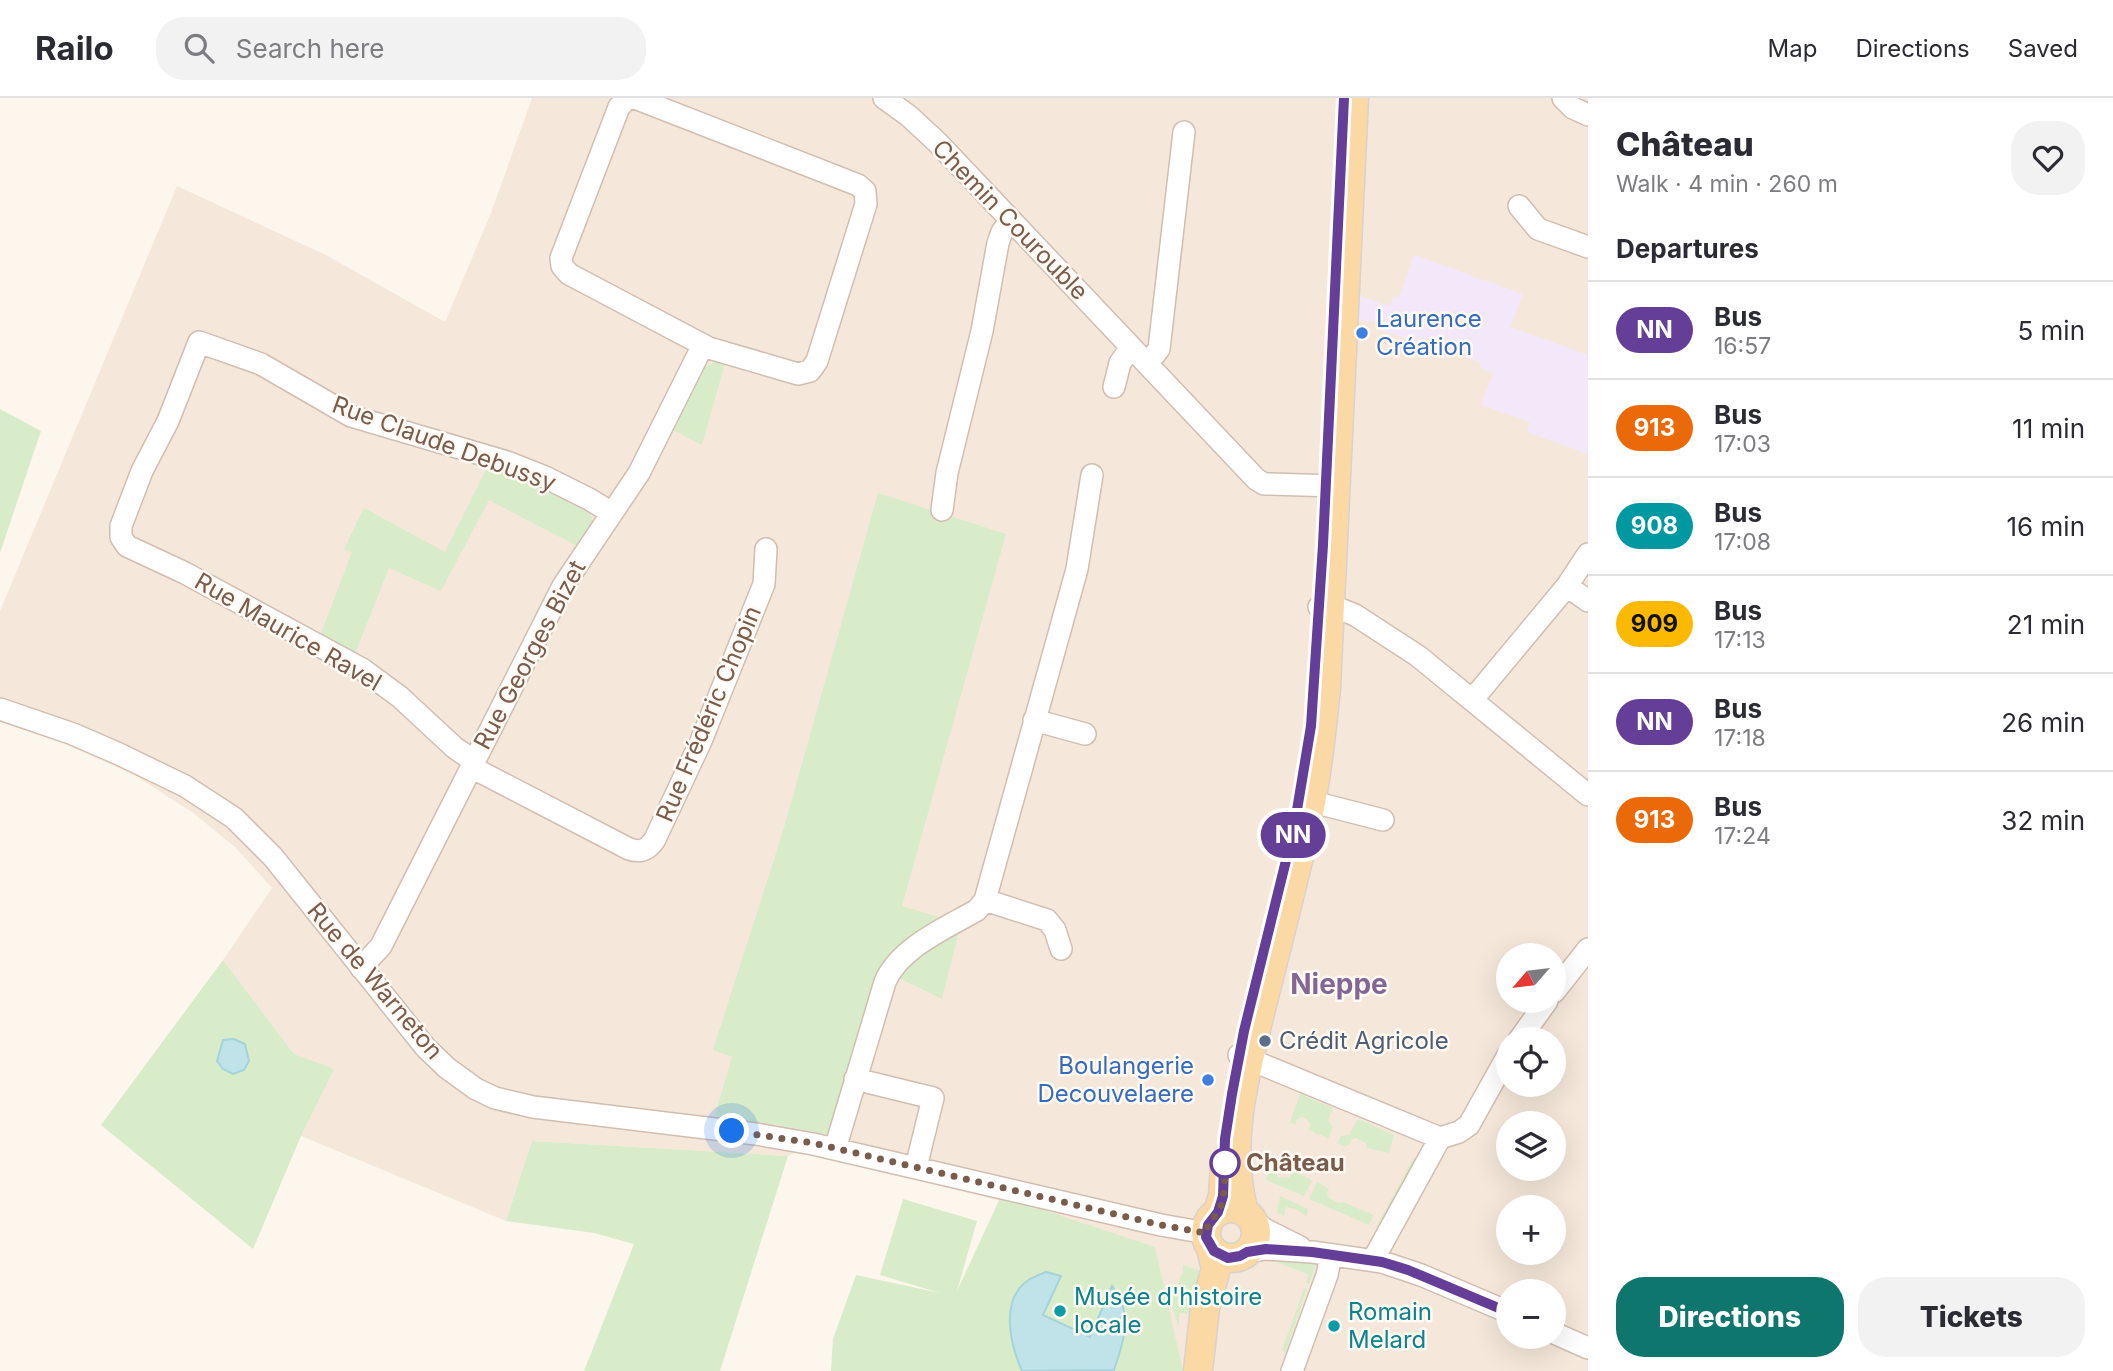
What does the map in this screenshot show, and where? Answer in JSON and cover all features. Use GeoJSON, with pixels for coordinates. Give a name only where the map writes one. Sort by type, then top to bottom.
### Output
{"type":"FeatureCollection","features":[{"type":"Feature","properties":{"kind":"main road"},"geometry":{"type":"LineString","coordinates":[[1330,486],[1344,98]]}},
{"type":"Feature","properties":{"kind":"main road"},"geometry":{"type":"LineString","coordinates":[[1243,1254],[1224,1257],[1225,1139],[1299,807],[1312,712],[1324,608],[1354,98]]}},
{"type":"Feature","properties":{"kind":"main road"},"geometry":{"type":"LineString","coordinates":[[1198,1371],[1205,1308],[1226,1225]]}},
{"type":"Feature","properties":{"kind":"main road"},"geometry":{"type":"LineString","coordinates":[[1210,1371],[1220,1296],[1227,1276],[1243,1254]]}},
{"type":"Feature","properties":{"kind":"street"},"geometry":{"type":"LineString","coordinates":[[634,98],[858,185],[867,195],[817,361],[812,369],[798,374],[703,345],[569,274],[561,263],[620,107],[626,100],[634,98]]}},
{"type":"Feature","properties":{"kind":"street","name":"Chemin Courouble"},"geometry":{"type":"LineString","coordinates":[[884,98],[926,131],[1259,481],[1270,484],[1330,486]]}},
{"type":"Feature","properties":{"kind":"street"},"geometry":{"type":"LineString","coordinates":[[1563,98],[1573,108],[1588,115]]}},
{"type":"Feature","properties":{"kind":"street"},"geometry":{"type":"LineString","coordinates":[[1147,364],[1159,349],[1184,132]]}},
{"type":"Feature","properties":{"kind":"street"},"geometry":{"type":"LineString","coordinates":[[1518,206],[1538,229],[1588,247]]}},
{"type":"Feature","properties":{"kind":"street"},"geometry":{"type":"LineString","coordinates":[[942,510],[947,473],[982,331],[998,243],[1011,220]]}},
{"type":"Feature","properties":{"kind":"street","name":"Rue Claude Debussy"},"geometry":{"type":"LineString","coordinates":[[199,341],[261,365],[351,416],[507,462],[545,477],[612,513]]}},
{"type":"Feature","properties":{"kind":"street","name":"Rue Maurice Ravel"},"geometry":{"type":"LineString","coordinates":[[199,341],[164,430],[139,479],[120,531],[123,542],[362,669],[400,697],[472,764]]}},
{"type":"Feature","properties":{"kind":"street","name":"Rue Georges Bizet"},"geometry":{"type":"LineString","coordinates":[[361,968],[381,946],[563,586],[645,461],[703,345]]}},
{"type":"Feature","properties":{"kind":"street"},"geometry":{"type":"LineString","coordinates":[[1114,387],[1120,363],[1131,347]]}},
{"type":"Feature","properties":{"kind":"street"},"geometry":{"type":"LineString","coordinates":[[835,1149],[891,969],[909,950],[977,910],[985,900],[1077,569],[1092,475]]}},
{"type":"Feature","properties":{"kind":"street","name":"Rue Frédéric Chopin"},"geometry":{"type":"LineString","coordinates":[[472,764],[629,849],[647,849],[655,839],[692,762],[764,584],[765,549]]}},
{"type":"Feature","properties":{"kind":"street"},"geometry":{"type":"LineString","coordinates":[[1472,699],[1566,586],[1588,554]]}},
{"type":"Feature","properties":{"kind":"street"},"geometry":{"type":"LineString","coordinates":[[1566,586],[1588,601]]}},
{"type":"Feature","properties":{"kind":"street"},"geometry":{"type":"LineString","coordinates":[[1324,608],[1344,610],[1355,615],[1418,656],[1588,794]]}},
{"type":"Feature","properties":{"kind":"street","name":"Rue de Warneton"},"geometry":{"type":"LineString","coordinates":[[0,709],[102,746],[185,786],[224,811],[253,835],[273,857],[409,1028],[447,1068],[466,1083],[495,1098],[546,1109],[756,1134],[916,1167],[1161,1225],[1226,1225],[1276,1236],[1322,1254]]}},
{"type":"Feature","properties":{"kind":"street"},"geometry":{"type":"LineString","coordinates":[[1034,720],[1085,734]]}},
{"type":"Feature","properties":{"kind":"street"},"geometry":{"type":"LineString","coordinates":[[1317,803],[1383,820]]}},
{"type":"Feature","properties":{"kind":"street"},"geometry":{"type":"LineString","coordinates":[[985,900],[1042,917],[1055,930],[1061,949]]}},
{"type":"Feature","properties":{"kind":"street"},"geometry":{"type":"LineString","coordinates":[[1566,976],[1588,948]]}},
{"type":"Feature","properties":{"kind":"street"},"geometry":{"type":"LineString","coordinates":[[1245,1057],[1440,1138],[1459,1132],[1469,1125],[1496,1077]]}},
{"type":"Feature","properties":{"kind":"street"},"geometry":{"type":"LineString","coordinates":[[855,1079],[933,1098],[916,1167]]}},
{"type":"Feature","properties":{"kind":"street"},"geometry":{"type":"LineString","coordinates":[[1373,1260],[1440,1138]]}},
{"type":"Feature","properties":{"kind":"street"},"geometry":{"type":"LineString","coordinates":[[1243,1254],[1266,1249],[1373,1260],[1408,1270],[1496,1307]]}},
{"type":"Feature","properties":{"kind":"street"},"geometry":{"type":"LineString","coordinates":[[1292,1371],[1327,1275],[1322,1254]]}},
{"type":"Feature","properties":{"kind":"street"},"geometry":{"type":"LineString","coordinates":[[1566,1338],[1588,1348]]}},
{"type":"Feature","properties":{"kind":"shaded area"},"geometry":{"type":"Polygon","coordinates":[[[532,98],[1588,98],[1588,1371],[1153,1371],[1001,1201],[800,1151],[788,1156],[532,1141],[506,1221],[301,1136],[333,1069],[294,1054],[223,960],[272,888],[236,848],[192,812],[134,775],[50,737],[0,719],[0,611],[177,186],[326,255],[445,322],[491,213],[532,98]]]}},
{"type":"Feature","properties":{"kind":"shaded area"},"geometry":{"type":"Polygon","coordinates":[[[1414,255],[1523,294],[1510,327],[1588,355],[1588,454],[1527,432],[1530,422],[1481,405],[1493,373],[1480,368],[1481,363],[1376,329],[1376,322],[1358,321],[1360,296],[1390,306],[1394,296],[1399,298],[1414,255]]]}},
{"type":"Feature","properties":{"kind":"green space"},"geometry":{"type":"Polygon","coordinates":[[[716,361],[725,363],[702,445],[673,430],[702,369],[716,361]]]}},
{"type":"Feature","properties":{"kind":"green space"},"geometry":{"type":"Polygon","coordinates":[[[0,409],[41,431],[0,553],[0,409]]]}},
{"type":"Feature","properties":{"kind":"green space"},"geometry":{"type":"Polygon","coordinates":[[[489,464],[543,485],[588,510],[592,524],[588,533],[577,546],[489,500],[441,591],[389,568],[354,656],[320,636],[352,552],[344,549],[364,508],[445,552],[489,464]]]}},
{"type":"Feature","properties":{"kind":"green space"},"geometry":{"type":"Polygon","coordinates":[[[878,493],[1006,534],[902,906],[945,919],[904,944],[886,959],[831,1135],[773,1124],[714,1118],[732,1057],[713,1050],[783,831],[878,493]]]}},
{"type":"Feature","properties":{"kind":"green space"},"geometry":{"type":"Polygon","coordinates":[[[959,931],[942,999],[897,977],[908,963],[959,931]]]}},
{"type":"Feature","properties":{"kind":"green space"},"geometry":{"type":"Polygon","coordinates":[[[223,960],[294,1054],[334,1069],[301,1136],[253,1249],[101,1125],[223,960]]]}},
{"type":"Feature","properties":{"kind":"green space"},"geometry":{"type":"Polygon","coordinates":[[[1300,1094],[1333,1108],[1328,1120],[1333,1127],[1328,1139],[1308,1129],[1311,1126],[1307,1119],[1297,1119],[1295,1125],[1290,1122],[1300,1094]]]}},
{"type":"Feature","properties":{"kind":"green space"},"geometry":{"type":"Polygon","coordinates":[[[1358,1119],[1394,1135],[1389,1153],[1367,1148],[1366,1143],[1355,1138],[1345,1147],[1339,1144],[1341,1136],[1349,1135],[1358,1119]]]}},
{"type":"Feature","properties":{"kind":"green space"},"geometry":{"type":"Polygon","coordinates":[[[532,1141],[788,1156],[720,1371],[584,1371],[634,1244],[594,1233],[506,1221],[532,1141]]]}},
{"type":"Feature","properties":{"kind":"green space"},"geometry":{"type":"Polygon","coordinates":[[[1414,1157],[1419,1160],[1382,1232],[1376,1227],[1414,1157]]]}},
{"type":"Feature","properties":{"kind":"green space"},"geometry":{"type":"Polygon","coordinates":[[[1271,1164],[1278,1165],[1275,1171],[1278,1178],[1289,1178],[1293,1171],[1310,1179],[1312,1181],[1304,1196],[1266,1180],[1271,1164]]]}},
{"type":"Feature","properties":{"kind":"green space"},"geometry":{"type":"Polygon","coordinates":[[[1317,1182],[1329,1189],[1329,1198],[1374,1215],[1369,1225],[1309,1199],[1317,1182]]]}},
{"type":"Feature","properties":{"kind":"green space"},"geometry":{"type":"Polygon","coordinates":[[[1001,1196],[1155,1247],[1183,1371],[831,1371],[833,1339],[856,1275],[940,1293],[880,1275],[903,1199],[977,1221],[957,1291],[1001,1196]]]}},
{"type":"Feature","properties":{"kind":"green space"},"geometry":{"type":"Polygon","coordinates":[[[1280,1196],[1308,1209],[1307,1217],[1296,1209],[1286,1207],[1284,1216],[1277,1212],[1280,1196]]]}},
{"type":"Feature","properties":{"kind":"green space"},"geometry":{"type":"Polygon","coordinates":[[[1280,1258],[1316,1264],[1309,1284],[1306,1283],[1308,1274],[1278,1263],[1280,1258]]]}},
{"type":"Feature","properties":{"kind":"green space"},"geometry":{"type":"Polygon","coordinates":[[[1183,1265],[1199,1270],[1195,1314],[1180,1313],[1178,1325],[1165,1284],[1177,1288],[1183,1274],[1183,1265]]]}},
{"type":"Feature","properties":{"kind":"green space"},"geometry":{"type":"Polygon","coordinates":[[[1304,1288],[1307,1289],[1285,1353],[1282,1350],[1304,1288]]]}},
{"type":"Feature","properties":{"kind":"water"},"geometry":{"type":"Polygon","coordinates":[[[234,1039],[245,1044],[249,1061],[244,1070],[233,1074],[223,1069],[217,1061],[223,1040],[234,1039]]]}},
{"type":"Feature","properties":{"kind":"water"},"geometry":{"type":"Polygon","coordinates":[[[1046,1272],[1061,1276],[1043,1315],[1090,1337],[1112,1286],[1119,1296],[1125,1327],[1114,1370],[1022,1371],[1011,1335],[1011,1309],[1020,1287],[1046,1272]]]}},
{"type":"Feature","properties":{"kind":"bus line","name":"NN"},"geometry":{"type":"LineString","coordinates":[[1344,98],[1323,545],[1311,726],[1294,828],[1244,1031],[1232,1094],[1225,1139],[1223,1196],[1218,1212],[1208,1225],[1206,1237],[1214,1251],[1228,1258],[1266,1249],[1312,1252],[1382,1262],[1496,1307]]}},
{"type":"Feature","properties":{"kind":"place","name":"Laurence Création"},"geometry":{"type":"Point","coordinates":[1362,333]}},
{"type":"Feature","properties":{"kind":"place","name":"Crédit Agricole"},"geometry":{"type":"Point","coordinates":[1265,1041]}},
{"type":"Feature","properties":{"kind":"place","name":"Boulangerie Decouvelaere"},"geometry":{"type":"Point","coordinates":[1208,1080]}},
{"type":"Feature","properties":{"kind":"place","name":"Château"},"geometry":{"type":"Point","coordinates":[1225,1163]}},
{"type":"Feature","properties":{"kind":"place","name":"Musée d'histoire locale"},"geometry":{"type":"Point","coordinates":[1060,1311]}},
{"type":"Feature","properties":{"kind":"place","name":"Romain Melard"},"geometry":{"type":"Point","coordinates":[1334,1326]}},
{"type":"Feature","properties":{"kind":"district","name":"Nieppe"},"geometry":{"type":"Point","coordinates":[1339,984]}},
{"type":"Feature","properties":{"kind":"route"},"geometry":{"type":"LineString","coordinates":[[732,1131],[813,1143],[1161,1225],[1206,1233],[1209,1221],[1221,1205],[1225,1163]]}}]}
